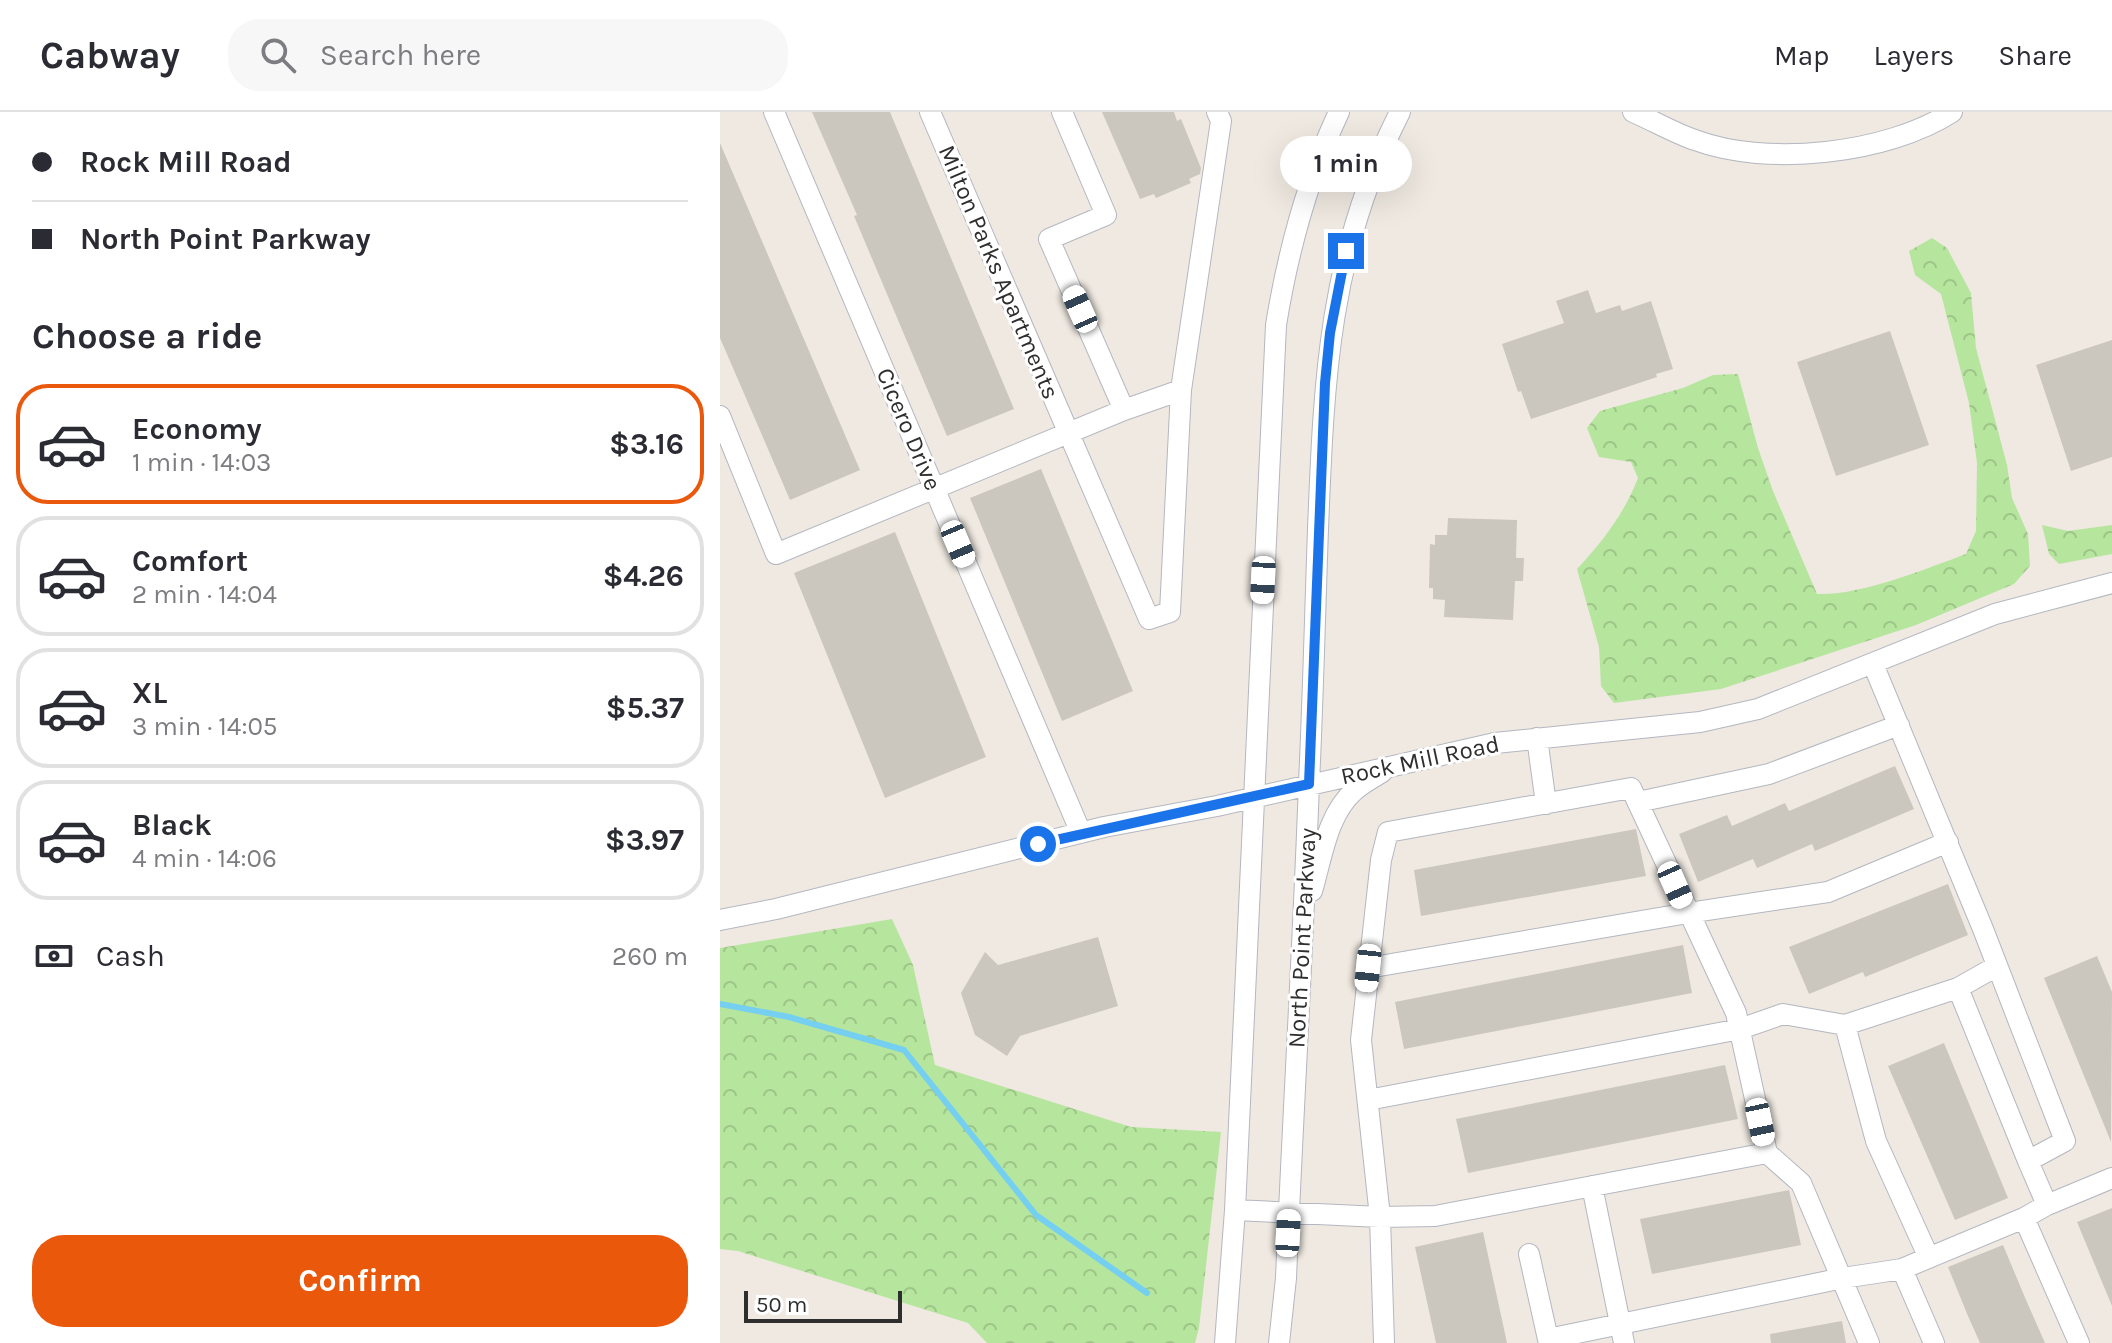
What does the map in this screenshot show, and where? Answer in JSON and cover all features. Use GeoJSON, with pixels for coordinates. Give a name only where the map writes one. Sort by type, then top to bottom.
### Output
{"type":"FeatureCollection","features":[{"type":"Feature","properties":{"kind":"street","name":"Cicero Drive"},"geometry":{"type":"LineString","coordinates":[[774,112],[1081,833]]}},
{"type":"Feature","properties":{"kind":"street","name":"Milton Parks Apartments"},"geometry":{"type":"LineString","coordinates":[[930,112],[1149,619],[1170,612],[1181,390],[1221,121],[1217,112]]}},
{"type":"Feature","properties":{"kind":"street"},"geometry":{"type":"LineString","coordinates":[[1062,112],[1106,215],[1049,239],[1124,410]]}},
{"type":"Feature","properties":{"kind":"street"},"geometry":{"type":"LineString","coordinates":[[1225,1343],[1235,1210],[1276,325],[1294,234],[1312,177],[1339,112]]}},
{"type":"Feature","properties":{"kind":"street","name":"North Point Parkway"},"geometry":{"type":"LineString","coordinates":[[1279,1343],[1286,1278],[1321,466],[1330,333],[1353,226],[1374,165],[1400,112]]}},
{"type":"Feature","properties":{"kind":"street"},"geometry":{"type":"LineString","coordinates":[[1633,112],[1696,141],[1750,153],[1794,153],[1873,143],[1918,129],[1952,112]]}},
{"type":"Feature","properties":{"kind":"street"},"geometry":{"type":"LineString","coordinates":[[720,416],[776,554],[1124,410],[1181,390]]}},
{"type":"Feature","properties":{"kind":"street","name":"Rock Mill Road"},"geometry":{"type":"LineString","coordinates":[[720,920],[776,909],[1081,833],[1495,743],[1700,722],[1758,709],[1995,614],[2112,583]]}},
{"type":"Feature","properties":{"kind":"street"},"geometry":{"type":"LineString","coordinates":[[1873,664],[1948,842],[2065,1141],[2028,1161]]}},
{"type":"Feature","properties":{"kind":"street"},"geometry":{"type":"LineString","coordinates":[[1638,802],[1769,774],[1899,725]]}},
{"type":"Feature","properties":{"kind":"street"},"geometry":{"type":"LineString","coordinates":[[1537,738],[1546,804]]}},
{"type":"Feature","properties":{"kind":"street"},"geometry":{"type":"LineString","coordinates":[[1303,922],[1332,824],[1342,804],[1354,790],[1393,765]]}},
{"type":"Feature","properties":{"kind":"street"},"geometry":{"type":"LineString","coordinates":[[1384,1343],[1380,1217],[1361,1040],[1381,860],[1388,832],[1631,788],[1736,1013],[1767,1153],[1801,1183],[1869,1343]]}},
{"type":"Feature","properties":{"kind":"street"},"geometry":{"type":"LineString","coordinates":[[1368,968],[1828,892],[1948,842]]}},
{"type":"Feature","properties":{"kind":"street"},"geometry":{"type":"LineString","coordinates":[[1368,1100],[1740,1029],[1783,1014],[1845,1025],[1958,988],[1997,966]]}},
{"type":"Feature","properties":{"kind":"street"},"geometry":{"type":"LineString","coordinates":[[1958,988],[2047,1205]]}},
{"type":"Feature","properties":{"kind":"street"},"geometry":{"type":"LineString","coordinates":[[1845,1025],[1876,1141],[1929,1258]]}},
{"type":"Feature","properties":{"kind":"street"},"geometry":{"type":"LineString","coordinates":[[1235,1210],[1380,1217],[1435,1216],[1767,1153]]}},
{"type":"Feature","properties":{"kind":"street"},"geometry":{"type":"LineString","coordinates":[[1529,1254],[1548,1341],[1622,1334],[1843,1278],[1902,1269],[2112,1178]]}},
{"type":"Feature","properties":{"kind":"street"},"geometry":{"type":"LineString","coordinates":[[1592,1186],[1622,1334]]}},
{"type":"Feature","properties":{"kind":"street"},"geometry":{"type":"LineString","coordinates":[[2024,1218],[2079,1343]]}},
{"type":"Feature","properties":{"kind":"street"},"geometry":{"type":"LineString","coordinates":[[1902,1269],[1934,1343]]}},
{"type":"Feature","properties":{"kind":"green space"},"geometry":{"type":"Polygon","coordinates":[[[1932,238],[1947,248],[1971,293],[1976,348],[2007,465],[2012,498],[2028,534],[2030,566],[2014,584],[1916,625],[1721,689],[1614,703],[1601,686],[1599,647],[1577,569],[1612,526],[1638,478],[1631,462],[1599,457],[1587,428],[1600,411],[1683,388],[1713,375],[1738,374],[1773,491],[1817,594],[1872,586],[1966,554],[1976,531],[1977,463],[1969,403],[1941,294],[1915,275],[1909,251],[1932,238]]]}},
{"type":"Feature","properties":{"kind":"green space"},"geometry":{"type":"Polygon","coordinates":[[[2042,525],[2068,531],[2112,525],[2112,554],[2059,564],[2049,554],[2042,525]]]}},
{"type":"Feature","properties":{"kind":"green space"},"geometry":{"type":"Polygon","coordinates":[[[892,919],[913,965],[935,1065],[1131,1127],[1221,1132],[1195,1343],[987,1343],[968,1323],[738,1251],[720,1249],[720,948],[892,919]]]}},
{"type":"Feature","properties":{"kind":"building"},"geometry":{"type":"Polygon","coordinates":[[[812,112],[890,112],[1014,409],[947,436],[812,112]]]}},
{"type":"Feature","properties":{"kind":"building"},"geometry":{"type":"Polygon","coordinates":[[[1102,112],[1174,112],[1177,121],[1181,119],[1201,168],[1200,174],[1189,179],[1191,183],[1156,198],[1154,194],[1140,199],[1102,112]]]}},
{"type":"Feature","properties":{"kind":"building"},"geometry":{"type":"Polygon","coordinates":[[[720,143],[860,470],[790,500],[720,338],[720,143]]]}},
{"type":"Feature","properties":{"kind":"building"},"geometry":{"type":"Polygon","coordinates":[[[1588,290],[1596,313],[1620,305],[1622,311],[1651,301],[1673,369],[1531,419],[1502,344],[1564,323],[1556,301],[1588,290]]]}},
{"type":"Feature","properties":{"kind":"building"},"geometry":{"type":"Polygon","coordinates":[[[1890,331],[1929,445],[1836,476],[1797,362],[1890,331]]]}},
{"type":"Feature","properties":{"kind":"building"},"geometry":{"type":"Polygon","coordinates":[[[2112,340],[2112,457],[2071,471],[2036,365],[2112,340]]]}},
{"type":"Feature","properties":{"kind":"building"},"geometry":{"type":"Polygon","coordinates":[[[1041,469],[1133,691],[1062,721],[970,498],[1041,469]]]}},
{"type":"Feature","properties":{"kind":"building"},"geometry":{"type":"Polygon","coordinates":[[[1448,518],[1517,520],[1516,558],[1524,558],[1523,581],[1515,581],[1513,620],[1444,617],[1445,600],[1433,599],[1433,588],[1429,588],[1430,544],[1435,545],[1435,535],[1447,535],[1448,518]]]}},
{"type":"Feature","properties":{"kind":"building"},"geometry":{"type":"Polygon","coordinates":[[[895,532],[986,757],[885,798],[794,573],[895,532]]]}},
{"type":"Feature","properties":{"kind":"building"},"geometry":{"type":"Polygon","coordinates":[[[1895,766],[1914,809],[1815,851],[1812,844],[1757,868],[1753,859],[1698,882],[1679,834],[1727,815],[1732,826],[1785,803],[1789,811],[1895,766]]]}},
{"type":"Feature","properties":{"kind":"building"},"geometry":{"type":"Polygon","coordinates":[[[1636,829],[1646,876],[1421,916],[1414,870],[1636,829]]]}},
{"type":"Feature","properties":{"kind":"building"},"geometry":{"type":"Polygon","coordinates":[[[1948,884],[1968,935],[1865,977],[1863,972],[1809,994],[1789,947],[1948,884]]]}},
{"type":"Feature","properties":{"kind":"building"},"geometry":{"type":"Polygon","coordinates":[[[1098,937],[1118,1006],[1020,1036],[1007,1056],[975,1035],[961,993],[985,952],[998,965],[1098,937]]]}},
{"type":"Feature","properties":{"kind":"building"},"geometry":{"type":"Polygon","coordinates":[[[1683,945],[1692,993],[1404,1049],[1395,1002],[1683,945]]]}},
{"type":"Feature","properties":{"kind":"building"},"geometry":{"type":"Polygon","coordinates":[[[2097,956],[2112,992],[2111,1142],[2044,978],[2097,956]]]}},
{"type":"Feature","properties":{"kind":"building"},"geometry":{"type":"Polygon","coordinates":[[[1944,1043],[2008,1198],[1955,1220],[1888,1066],[1944,1043]]]}},
{"type":"Feature","properties":{"kind":"building"},"geometry":{"type":"Polygon","coordinates":[[[1725,1065],[1738,1119],[1468,1173],[1456,1119],[1725,1065]]]}},
{"type":"Feature","properties":{"kind":"building"},"geometry":{"type":"Polygon","coordinates":[[[1789,1190],[1801,1245],[1652,1274],[1640,1219],[1789,1190]]]}},
{"type":"Feature","properties":{"kind":"building"},"geometry":{"type":"Polygon","coordinates":[[[2112,1208],[2112,1306],[2077,1222],[2112,1208]]]}},
{"type":"Feature","properties":{"kind":"building"},"geometry":{"type":"Polygon","coordinates":[[[1483,1232],[1507,1343],[1436,1343],[1415,1247],[1483,1232]]]}},
{"type":"Feature","properties":{"kind":"building"},"geometry":{"type":"Polygon","coordinates":[[[2003,1245],[2045,1343],[1980,1343],[1968,1316],[1948,1267],[2003,1245]]]}},
{"type":"Feature","properties":{"kind":"building"},"geometry":{"type":"Polygon","coordinates":[[[1842,1321],[1846,1343],[1771,1343],[1770,1334],[1842,1321]]]}},
{"type":"Feature","properties":{"kind":"waterway"},"geometry":{"type":"LineString","coordinates":[[720,1004],[789,1017],[904,1050],[1036,1215],[1147,1293]]}},
{"type":"Feature","properties":{"kind":"route"},"geometry":{"type":"LineString","coordinates":[[1038,844],[1309,784],[1325,383],[1330,333],[1346,251]]}}]}
